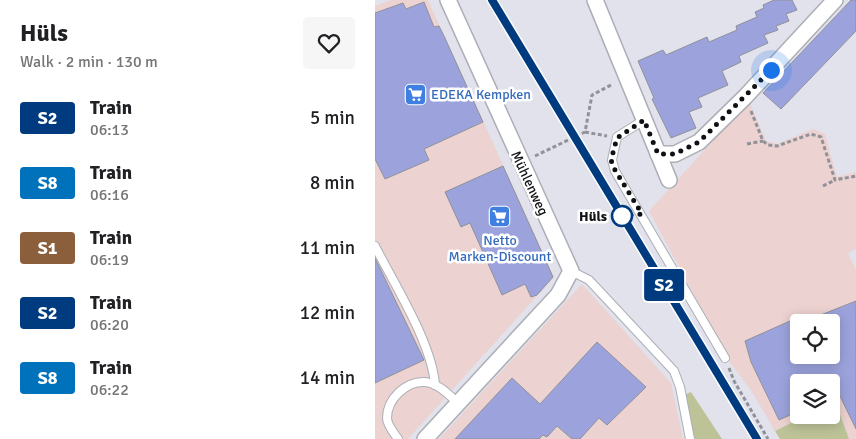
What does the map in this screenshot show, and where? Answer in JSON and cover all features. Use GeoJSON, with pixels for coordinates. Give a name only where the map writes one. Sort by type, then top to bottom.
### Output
{"type":"FeatureCollection","features":[{"type":"Feature","properties":{"kind":"street","name":"Mühlenweg"},"geometry":{"type":"LineString","coordinates":[[448,0],[571,271]]}},
{"type":"Feature","properties":{"kind":"street"},"geometry":{"type":"LineString","coordinates":[[595,0],[669,180]]}},
{"type":"Feature","properties":{"kind":"street"},"geometry":{"type":"LineString","coordinates":[[658,154],[675,154],[699,142],[745,97],[835,0]]}},
{"type":"Feature","properties":{"kind":"street"},"geometry":{"type":"LineString","coordinates":[[425,439],[558,295],[571,271]]}},
{"type":"Feature","properties":{"kind":"lane"},"geometry":{"type":"LineString","coordinates":[[644,120],[617,138],[611,160],[615,170],[725,358]]}},
{"type":"Feature","properties":{"kind":"lane"},"geometry":{"type":"LineString","coordinates":[[375,246],[428,353],[434,372],[435,385]]}},
{"type":"Feature","properties":{"kind":"lane"},"geometry":{"type":"LineString","coordinates":[[571,271],[589,280],[674,371],[680,387],[690,439]]}},
{"type":"Feature","properties":{"kind":"lane"},"geometry":{"type":"LineString","coordinates":[[398,439],[387,420],[389,405],[397,393],[413,384],[426,382],[435,385],[458,403]]}},
{"type":"Feature","properties":{"kind":"path"},"geometry":{"type":"LineString","coordinates":[[585,132],[592,95],[626,76]]}},
{"type":"Feature","properties":{"kind":"path"},"geometry":{"type":"LineString","coordinates":[[745,97],[763,141],[769,145],[777,146],[811,134],[821,137],[835,180]]}},
{"type":"Feature","properties":{"kind":"path"},"geometry":{"type":"LineString","coordinates":[[521,164],[585,132],[617,138]]}},
{"type":"Feature","properties":{"kind":"path"},"geometry":{"type":"LineString","coordinates":[[747,144],[763,141]]}},
{"type":"Feature","properties":{"kind":"path"},"geometry":{"type":"LineString","coordinates":[[823,186],[835,180],[856,176]]}},
{"type":"Feature","properties":{"kind":"path"},"geometry":{"type":"LineString","coordinates":[[725,358],[734,381],[768,439]]}},
{"type":"Feature","properties":{"kind":"shaded area"},"geometry":{"type":"Polygon","coordinates":[[[391,0],[428,0],[554,277],[408,439],[375,439],[375,6],[391,0]]]}},
{"type":"Feature","properties":{"kind":"shaded area"},"geometry":{"type":"Polygon","coordinates":[[[749,101],[766,141],[777,144],[813,129],[825,134],[837,177],[856,172],[856,249],[848,253],[856,270],[856,439],[849,439],[840,415],[840,374],[790,374],[790,424],[775,431],[752,392],[729,361],[649,211],[749,101]]]}},
{"type":"Feature","properties":{"kind":"shaded area"},"geometry":{"type":"Polygon","coordinates":[[[582,284],[671,383],[683,439],[439,439],[582,284]]]}},
{"type":"Feature","properties":{"kind":"green space"},"geometry":{"type":"Polygon","coordinates":[[[691,392],[722,439],[695,439],[684,395],[691,392]]]}},
{"type":"Feature","properties":{"kind":"green space"},"geometry":{"type":"Polygon","coordinates":[[[840,415],[849,439],[780,439],[775,431],[790,424],[840,424],[840,415]]]}},
{"type":"Feature","properties":{"kind":"building"},"geometry":{"type":"Polygon","coordinates":[[[774,0],[792,0],[797,10],[786,14],[789,21],[776,26],[778,30],[764,35],[768,43],[739,56],[741,62],[722,71],[728,85],[698,98],[702,107],[689,112],[696,128],[671,138],[652,99],[654,98],[638,61],[663,50],[666,55],[707,37],[709,42],[737,30],[736,26],[757,17],[755,12],[764,8],[763,5],[774,0]]]}},
{"type":"Feature","properties":{"kind":"building"},"geometry":{"type":"Polygon","coordinates":[[[851,0],[856,0],[856,31],[781,109],[763,93],[851,0]]]}},
{"type":"Feature","properties":{"kind":"building"},"geometry":{"type":"Polygon","coordinates":[[[424,2],[434,27],[439,26],[444,36],[483,122],[424,149],[429,160],[385,179],[375,159],[375,13],[403,3],[406,9],[424,2]]]}},
{"type":"Feature","properties":{"kind":"building"},"geometry":{"type":"Polygon","coordinates":[[[503,166],[553,277],[537,295],[531,297],[525,284],[502,295],[470,223],[461,227],[445,192],[503,166]]]}},
{"type":"Feature","properties":{"kind":"building"},"geometry":{"type":"Polygon","coordinates":[[[375,258],[424,360],[375,383],[375,258]]]}},
{"type":"Feature","properties":{"kind":"building"},"geometry":{"type":"Polygon","coordinates":[[[856,301],[856,429],[840,396],[840,374],[790,374],[790,415],[779,420],[751,362],[745,341],[790,321],[790,364],[840,364],[840,314],[823,314],[856,301]]]}},
{"type":"Feature","properties":{"kind":"building"},"geometry":{"type":"Polygon","coordinates":[[[597,342],[646,387],[607,425],[599,418],[580,439],[572,439],[557,426],[547,437],[543,435],[539,439],[455,439],[512,378],[540,404],[597,342]]]}},
{"type":"Feature","properties":{"kind":"railway"},"geometry":{"type":"LineString","coordinates":[[492,0],[757,439]]}},
{"type":"Feature","properties":{"kind":"train","name":"S2"},"geometry":{"type":"LineString","coordinates":[[492,0],[757,439]]}},
{"type":"Feature","properties":{"kind":"place","name":"EDEKA Kempken"},"geometry":{"type":"Point","coordinates":[415,94]}},
{"type":"Feature","properties":{"kind":"place","name":"Hüls"},"geometry":{"type":"Point","coordinates":[622,216]}},
{"type":"Feature","properties":{"kind":"place","name":"Netto Marken-Discount"},"geometry":{"type":"Point","coordinates":[500,217]}},
{"type":"Feature","properties":{"kind":"route"},"geometry":{"type":"LineString","coordinates":[[622,216],[642,214],[615,170],[611,160],[617,138],[644,120],[658,154],[675,154],[699,142],[771,70]]}}]}
